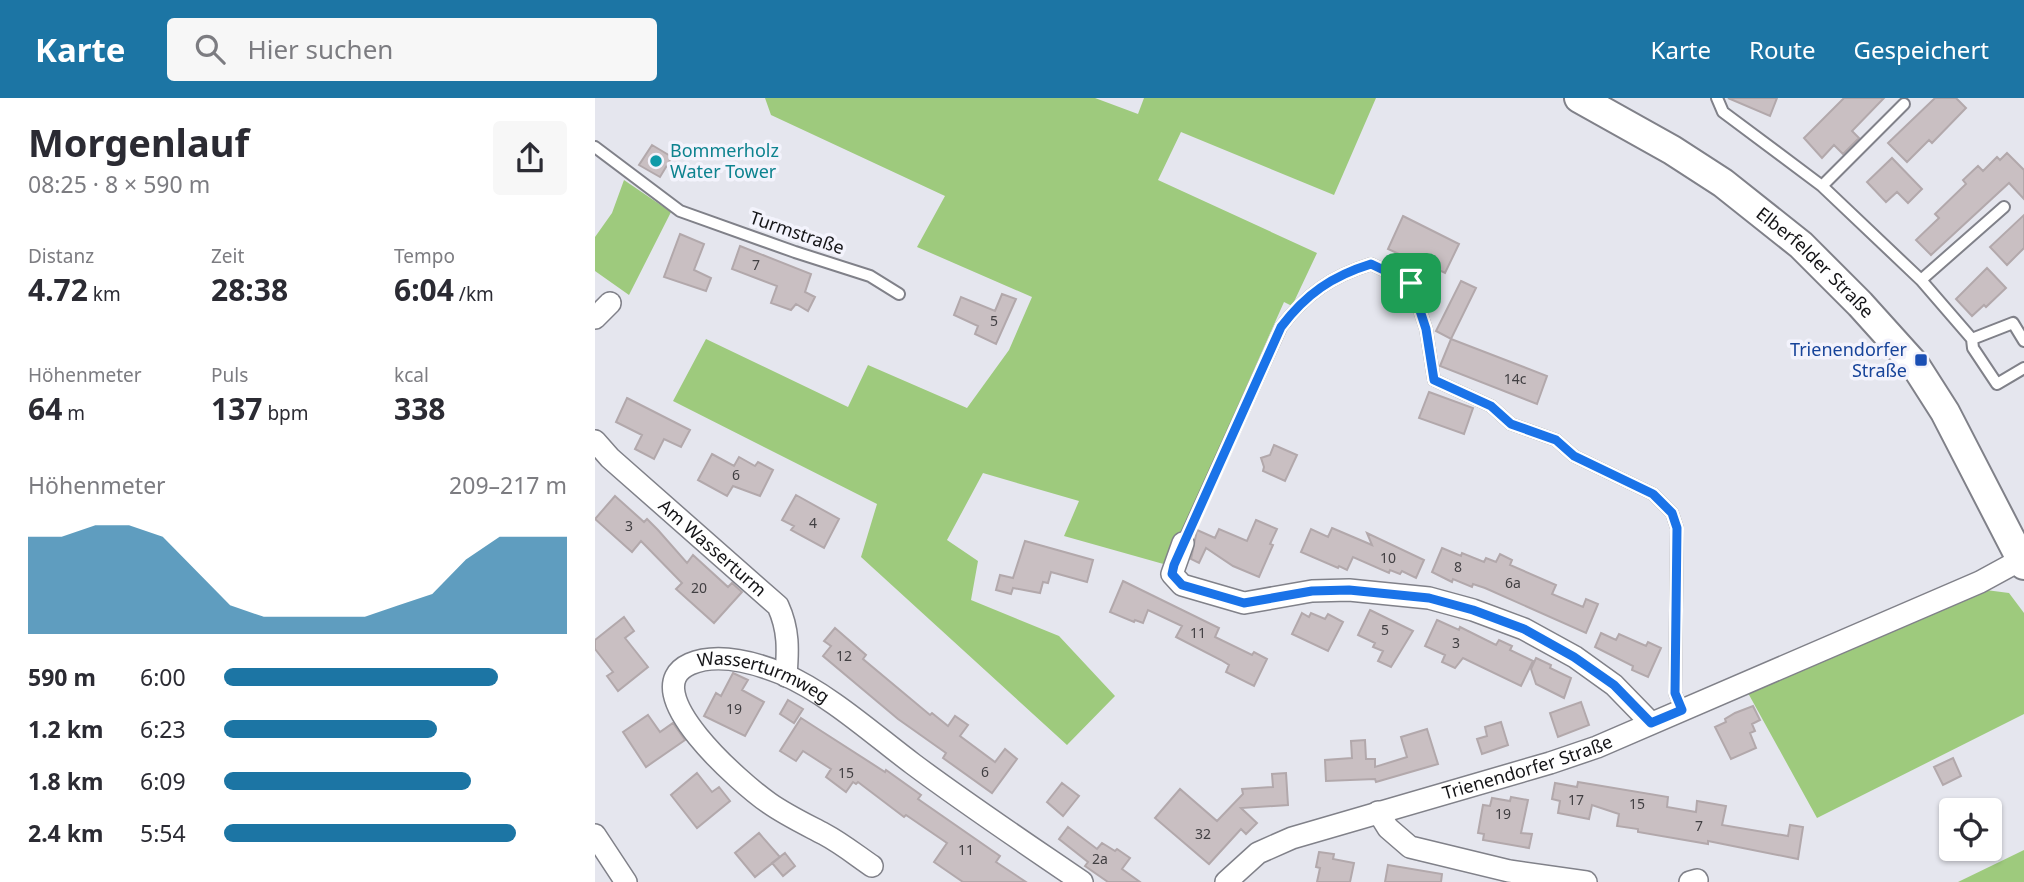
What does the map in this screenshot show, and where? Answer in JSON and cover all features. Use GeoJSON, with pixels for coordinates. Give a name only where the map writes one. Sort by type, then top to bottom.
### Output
{"type":"FeatureCollection","features":[{"type":"Feature","properties":{"kind":"main road","name":"Elberfelder Straße"},"geometry":{"type":"LineString","coordinates":[[1579,98],[1672,150],[1723,183],[1801,245],[1860,304],[1915,365],[1945,412],[2023,561]]}},
{"type":"Feature","properties":{"kind":"street","name":"Am Wasserturm"},"geometry":{"type":"LineString","coordinates":[[595,441],[610,458],[778,606],[789,645],[786,676]]}},
{"type":"Feature","properties":{"kind":"street"},"geometry":{"type":"LineString","coordinates":[[1183,543],[1172,574],[1175,580],[1182,585],[1244,603],[1312,591],[1377,591],[1429,598],[1500,619],[1549,642],[1597,672],[1614,685],[1651,723]]}},
{"type":"Feature","properties":{"kind":"street","name":"Trienendorfer Straße"},"geometry":{"type":"LineString","coordinates":[[1226,882],[1245,863],[1273,845],[1597,747],[2023,561]]}},
{"type":"Feature","properties":{"kind":"street","name":"Wasserturmweg"},"geometry":{"type":"LineString","coordinates":[[872,866],[827,835],[769,803],[741,781],[703,743],[683,715],[674,696],[674,676],[680,669],[710,659],[728,659],[786,676],[816,692],[960,799],[1082,882]]}},
{"type":"Feature","properties":{"kind":"street"},"geometry":{"type":"LineString","coordinates":[[1378,812],[1388,828],[1410,847],[1509,871],[1586,882]]}},
{"type":"Feature","properties":{"kind":"street"},"geometry":{"type":"LineString","coordinates":[[595,835],[626,882]]}},
{"type":"Feature","properties":{"kind":"lane"},"geometry":{"type":"LineString","coordinates":[[1717,98],[1723,112],[1822,186],[1921,280],[1972,339],[1973,348],[1997,383],[2024,368]]}},
{"type":"Feature","properties":{"kind":"lane"},"geometry":{"type":"LineString","coordinates":[[1822,186],[1904,104]]}},
{"type":"Feature","properties":{"kind":"lane","name":"Turmstraße"},"geometry":{"type":"LineString","coordinates":[[595,147],[680,211],[870,276],[899,294]]}},
{"type":"Feature","properties":{"kind":"lane"},"geometry":{"type":"LineString","coordinates":[[1921,280],[2004,208]]}},
{"type":"Feature","properties":{"kind":"lane"},"geometry":{"type":"LineString","coordinates":[[1183,543],[1281,327],[1295,309],[1318,290],[1343,273],[1371,264],[1411,283],[1426,329],[1434,380],[1491,406],[1511,424],[1556,440],[1574,456],[1653,494],[1672,513],[1677,528],[1675,693],[1682,710]]}},
{"type":"Feature","properties":{"kind":"lane"},"geometry":{"type":"LineString","coordinates":[[1972,339],[2013,323],[2024,341]]}},
{"type":"Feature","properties":{"kind":"green space"},"geometry":{"type":"Polygon","coordinates":[[[765,98],[1095,98],[1138,114],[1144,98],[1376,98],[1334,195],[1181,132],[1158,180],[1317,253],[1292,306],[1284,302],[1167,565],[1064,536],[1079,501],[983,473],[947,540],[978,561],[971,600],[1059,636],[1115,696],[1067,745],[861,557],[877,504],[673,401],[706,339],[848,407],[868,365],[967,408],[1009,350],[1032,297],[917,247],[945,196],[771,115],[765,98]]]}},
{"type":"Feature","properties":{"kind":"green space"},"geometry":{"type":"Polygon","coordinates":[[[624,180],[671,212],[629,295],[595,271],[595,237],[612,213],[624,180]]]}},
{"type":"Feature","properties":{"kind":"green space"},"geometry":{"type":"Polygon","coordinates":[[[1986,590],[2009,593],[2024,613],[2024,714],[1817,818],[1748,693],[1872,636],[1986,590]]]}},
{"type":"Feature","properties":{"kind":"green space"},"geometry":{"type":"Polygon","coordinates":[[[2024,850],[2024,882],[1958,882],[2002,861],[2024,850]]]}},
{"type":"Feature","properties":{"kind":"building"},"geometry":{"type":"Polygon","coordinates":[[[1728,98],[1777,98],[1770,116],[1728,98]]]}},
{"type":"Feature","properties":{"kind":"building"},"geometry":{"type":"Polygon","coordinates":[[[1844,98],[1884,98],[1852,131],[1859,138],[1843,154],[1834,145],[1822,158],[1804,138],[1844,98]]]}},
{"type":"Feature","properties":{"kind":"building"},"geometry":{"type":"Polygon","coordinates":[[[1935,98],[1956,98],[1966,108],[1932,143],[1929,140],[1907,162],[1888,143],[1935,98]]]}},
{"type":"Feature","properties":{"kind":"building","name":"Bommerholz Water Tower"},"geometry":{"type":"Polygon","coordinates":[[[652,145],[672,157],[660,177],[639,165],[652,145]]]}},
{"type":"Feature","properties":{"kind":"building"},"geometry":{"type":"Polygon","coordinates":[[[2007,153],[2024,170],[2024,199],[2009,183],[1931,255],[1916,240],[1939,218],[1935,214],[1966,184],[1963,180],[1978,166],[1983,171],[1997,157],[2000,160],[2007,153]]]}},
{"type":"Feature","properties":{"kind":"building"},"geometry":{"type":"Polygon","coordinates":[[[1892,158],[1922,189],[1908,203],[1897,192],[1886,202],[1867,182],[1892,158]]]}},
{"type":"Feature","properties":{"kind":"building"},"geometry":{"type":"Polygon","coordinates":[[[2024,215],[2024,248],[2007,265],[1990,247],[2024,215]]]}},
{"type":"Feature","properties":{"kind":"building"},"geometry":{"type":"Polygon","coordinates":[[[1403,216],[1459,244],[1445,273],[1388,249],[1403,216]]]}},
{"type":"Feature","properties":{"kind":"building"},"geometry":{"type":"Polygon","coordinates":[[[680,234],[704,244],[694,270],[711,278],[706,291],[664,277],[680,234]]]}},
{"type":"Feature","properties":{"kind":"building"},"geometry":{"type":"Polygon","coordinates":[[[740,246],[811,274],[805,292],[815,297],[808,311],[796,304],[791,310],[771,303],[777,286],[732,269],[740,246]]]}},
{"type":"Feature","properties":{"kind":"building"},"geometry":{"type":"Polygon","coordinates":[[[1987,268],[2006,288],[1972,316],[1956,299],[1987,268]]]}},
{"type":"Feature","properties":{"kind":"building"},"geometry":{"type":"Polygon","coordinates":[[[1461,281],[1476,288],[1451,339],[1436,331],[1461,281]]]}},
{"type":"Feature","properties":{"kind":"building"},"geometry":{"type":"Polygon","coordinates":[[[1002,294],[1016,299],[996,344],[975,334],[978,326],[954,315],[961,297],[995,311],[1002,294]]]}},
{"type":"Feature","properties":{"kind":"building"},"geometry":{"type":"Polygon","coordinates":[[[1451,339],[1547,376],[1537,404],[1440,366],[1451,339]]]}},
{"type":"Feature","properties":{"kind":"building"},"geometry":{"type":"Polygon","coordinates":[[[1429,392],[1473,408],[1464,434],[1419,418],[1429,392]]]}},
{"type":"Feature","properties":{"kind":"building"},"geometry":{"type":"Polygon","coordinates":[[[627,398],[690,430],[681,447],[664,439],[654,459],[635,449],[642,435],[616,422],[627,398]]]}},
{"type":"Feature","properties":{"kind":"building"},"geometry":{"type":"Polygon","coordinates":[[[1274,445],[1297,455],[1285,481],[1263,471],[1261,458],[1270,455],[1274,445]]]}},
{"type":"Feature","properties":{"kind":"building"},"geometry":{"type":"Polygon","coordinates":[[[712,454],[734,466],[739,457],[755,466],[758,462],[773,470],[760,496],[733,486],[727,496],[698,480],[712,454]]]}},
{"type":"Feature","properties":{"kind":"building"},"geometry":{"type":"Polygon","coordinates":[[[796,495],[839,519],[824,548],[791,530],[794,526],[782,520],[796,495]]]}},
{"type":"Feature","properties":{"kind":"building"},"geometry":{"type":"Polygon","coordinates":[[[615,496],[644,522],[647,519],[687,563],[693,555],[728,587],[732,583],[742,592],[714,623],[676,589],[682,583],[641,541],[632,552],[595,519],[615,496]]]}},
{"type":"Feature","properties":{"kind":"building"},"geometry":{"type":"Polygon","coordinates":[[[1256,520],[1277,529],[1259,577],[1233,566],[1206,548],[1199,563],[1191,559],[1197,530],[1215,538],[1219,529],[1247,541],[1256,520]]]}},
{"type":"Feature","properties":{"kind":"building"},"geometry":{"type":"Polygon","coordinates":[[[1332,528],[1372,545],[1367,533],[1424,560],[1416,578],[1402,571],[1400,574],[1390,570],[1389,573],[1353,557],[1347,570],[1339,566],[1338,568],[1301,552],[1311,529],[1328,537],[1332,528]]]}},
{"type":"Feature","properties":{"kind":"building"},"geometry":{"type":"Polygon","coordinates":[[[1025,541],[1093,560],[1087,582],[1051,572],[1048,583],[1043,582],[1040,593],[1013,588],[1011,594],[996,590],[1000,575],[1013,578],[1025,541]]]}},
{"type":"Feature","properties":{"kind":"building"},"geometry":{"type":"Polygon","coordinates":[[[1442,548],[1484,562],[1486,558],[1496,562],[1500,554],[1512,560],[1510,565],[1556,585],[1552,594],[1583,607],[1586,599],[1598,604],[1586,633],[1485,588],[1473,584],[1472,587],[1453,579],[1452,582],[1432,572],[1442,548]]]}},
{"type":"Feature","properties":{"kind":"building"},"geometry":{"type":"Polygon","coordinates":[[[1123,581],[1219,628],[1215,637],[1252,655],[1254,652],[1267,659],[1254,686],[1226,672],[1229,665],[1176,637],[1182,626],[1148,610],[1143,623],[1110,612],[1123,581]]]}},
{"type":"Feature","properties":{"kind":"building"},"geometry":{"type":"Polygon","coordinates":[[[1370,610],[1413,631],[1391,667],[1378,661],[1383,651],[1373,647],[1375,643],[1358,635],[1370,610]]]}},
{"type":"Feature","properties":{"kind":"building"},"geometry":{"type":"Polygon","coordinates":[[[1302,613],[1309,617],[1311,613],[1325,619],[1328,614],[1343,622],[1328,651],[1292,634],[1302,613]]]}},
{"type":"Feature","properties":{"kind":"building"},"geometry":{"type":"Polygon","coordinates":[[[624,617],[634,631],[625,638],[648,667],[618,691],[607,676],[613,672],[595,649],[595,640],[624,617]]]}},
{"type":"Feature","properties":{"kind":"building"},"geometry":{"type":"Polygon","coordinates":[[[1437,620],[1459,630],[1460,627],[1496,645],[1499,640],[1512,646],[1510,650],[1533,661],[1521,686],[1463,658],[1455,668],[1442,662],[1445,655],[1425,646],[1437,620]]]}},
{"type":"Feature","properties":{"kind":"building"},"geometry":{"type":"Polygon","coordinates":[[[835,628],[866,655],[863,659],[930,715],[932,713],[948,726],[955,716],[968,725],[960,736],[995,762],[1005,749],[1017,759],[992,793],[943,758],[946,753],[898,719],[823,656],[831,646],[824,641],[835,628]]]}},
{"type":"Feature","properties":{"kind":"building"},"geometry":{"type":"Polygon","coordinates":[[[1601,633],[1616,640],[1619,634],[1646,646],[1648,642],[1661,648],[1648,677],[1632,670],[1633,666],[1595,647],[1601,633]]]}},
{"type":"Feature","properties":{"kind":"building"},"geometry":{"type":"Polygon","coordinates":[[[1536,658],[1571,678],[1564,698],[1536,684],[1531,669],[1536,658]]]}},
{"type":"Feature","properties":{"kind":"building"},"geometry":{"type":"Polygon","coordinates":[[[733,673],[748,680],[742,690],[764,702],[745,736],[704,716],[716,693],[721,696],[733,673]]]}},
{"type":"Feature","properties":{"kind":"building"},"geometry":{"type":"Polygon","coordinates":[[[788,700],[803,709],[794,723],[780,714],[788,700]]]}},
{"type":"Feature","properties":{"kind":"building"},"geometry":{"type":"Polygon","coordinates":[[[1581,702],[1589,725],[1558,737],[1550,713],[1581,702]]]}},
{"type":"Feature","properties":{"kind":"building"},"geometry":{"type":"Polygon","coordinates":[[[1753,706],[1760,720],[1752,724],[1755,731],[1750,733],[1756,748],[1731,759],[1715,727],[1726,722],[1725,719],[1735,713],[1753,706]]]}},
{"type":"Feature","properties":{"kind":"building"},"geometry":{"type":"Polygon","coordinates":[[[648,715],[660,732],[673,723],[685,740],[646,767],[623,732],[648,715]]]}},
{"type":"Feature","properties":{"kind":"building"},"geometry":{"type":"Polygon","coordinates":[[[801,718],[885,772],[886,770],[921,795],[918,799],[1000,856],[996,862],[1026,882],[963,882],[934,862],[947,843],[906,815],[904,817],[858,782],[853,782],[846,792],[826,777],[831,769],[803,751],[796,761],[780,751],[801,718]]]}},
{"type":"Feature","properties":{"kind":"building"},"geometry":{"type":"Polygon","coordinates":[[[1501,722],[1508,745],[1482,754],[1477,739],[1487,736],[1485,727],[1501,722]]]}},
{"type":"Feature","properties":{"kind":"building"},"geometry":{"type":"Polygon","coordinates":[[[1427,729],[1438,764],[1376,782],[1375,779],[1326,781],[1325,760],[1352,758],[1351,741],[1365,740],[1366,759],[1375,759],[1375,767],[1407,757],[1401,737],[1427,729]]]}},
{"type":"Feature","properties":{"kind":"building"},"geometry":{"type":"Polygon","coordinates":[[[1953,758],[1961,776],[1943,785],[1934,767],[1953,758]]]}},
{"type":"Feature","properties":{"kind":"building"},"geometry":{"type":"Polygon","coordinates":[[[697,773],[712,792],[719,787],[730,801],[697,828],[671,795],[697,773]]]}},
{"type":"Feature","properties":{"kind":"building"},"geometry":{"type":"Polygon","coordinates":[[[1286,773],[1288,805],[1241,808],[1257,823],[1246,834],[1241,829],[1209,864],[1155,818],[1180,789],[1217,821],[1243,794],[1242,789],[1273,787],[1272,774],[1286,773]]]}},
{"type":"Feature","properties":{"kind":"building"},"geometry":{"type":"Polygon","coordinates":[[[1578,782],[1668,797],[1667,807],[1696,812],[1697,801],[1726,806],[1722,825],[1788,836],[1790,825],[1803,827],[1798,859],[1708,841],[1708,844],[1638,832],[1638,829],[1617,826],[1619,814],[1592,805],[1589,819],[1558,813],[1560,801],[1552,799],[1555,783],[1577,787],[1578,782]]]}},
{"type":"Feature","properties":{"kind":"building"},"geometry":{"type":"Polygon","coordinates":[[[1062,783],[1079,796],[1063,816],[1047,802],[1062,783]]]}},
{"type":"Feature","properties":{"kind":"building"},"geometry":{"type":"Polygon","coordinates":[[[1511,797],[1528,800],[1521,833],[1532,834],[1529,848],[1483,840],[1484,834],[1478,833],[1483,805],[1490,806],[1492,798],[1510,801],[1511,797]]]}},
{"type":"Feature","properties":{"kind":"building"},"geometry":{"type":"Polygon","coordinates":[[[1068,827],[1097,849],[1102,843],[1130,858],[1122,869],[1140,882],[1108,882],[1085,866],[1088,862],[1059,839],[1068,827]]]}},
{"type":"Feature","properties":{"kind":"building"},"geometry":{"type":"Polygon","coordinates":[[[759,833],[780,857],[755,877],[735,853],[759,833]]]}},
{"type":"Feature","properties":{"kind":"building"},"geometry":{"type":"Polygon","coordinates":[[[1319,852],[1334,854],[1333,859],[1354,863],[1350,882],[1317,882],[1319,852]]]}},
{"type":"Feature","properties":{"kind":"building"},"geometry":{"type":"Polygon","coordinates":[[[785,853],[795,866],[783,876],[772,863],[785,853]]]}},
{"type":"Feature","properties":{"kind":"building"},"geometry":{"type":"Polygon","coordinates":[[[1388,865],[1442,874],[1441,882],[1385,882],[1388,865]]]}},
{"type":"Feature","properties":{"kind":"place","name":"Bommerholz Water Tower"},"geometry":{"type":"Point","coordinates":[656,161]}},
{"type":"Feature","properties":{"kind":"place","name":"Trienendorfer Straße"},"geometry":{"type":"Point","coordinates":[1921,360]}},
{"type":"Feature","properties":{"kind":"route"},"geometry":{"type":"LineString","coordinates":[[1371,264],[1411,283],[1426,329],[1434,380],[1491,406],[1511,424],[1556,440],[1574,456],[1653,494],[1672,513],[1677,528],[1675,693],[1682,710],[1651,723],[1614,685],[1549,642],[1500,619],[1429,598],[1377,591],[1312,591],[1244,603],[1182,585],[1175,580],[1172,574],[1174,565],[1281,327],[1295,309],[1343,273],[1371,264]]}}]}
